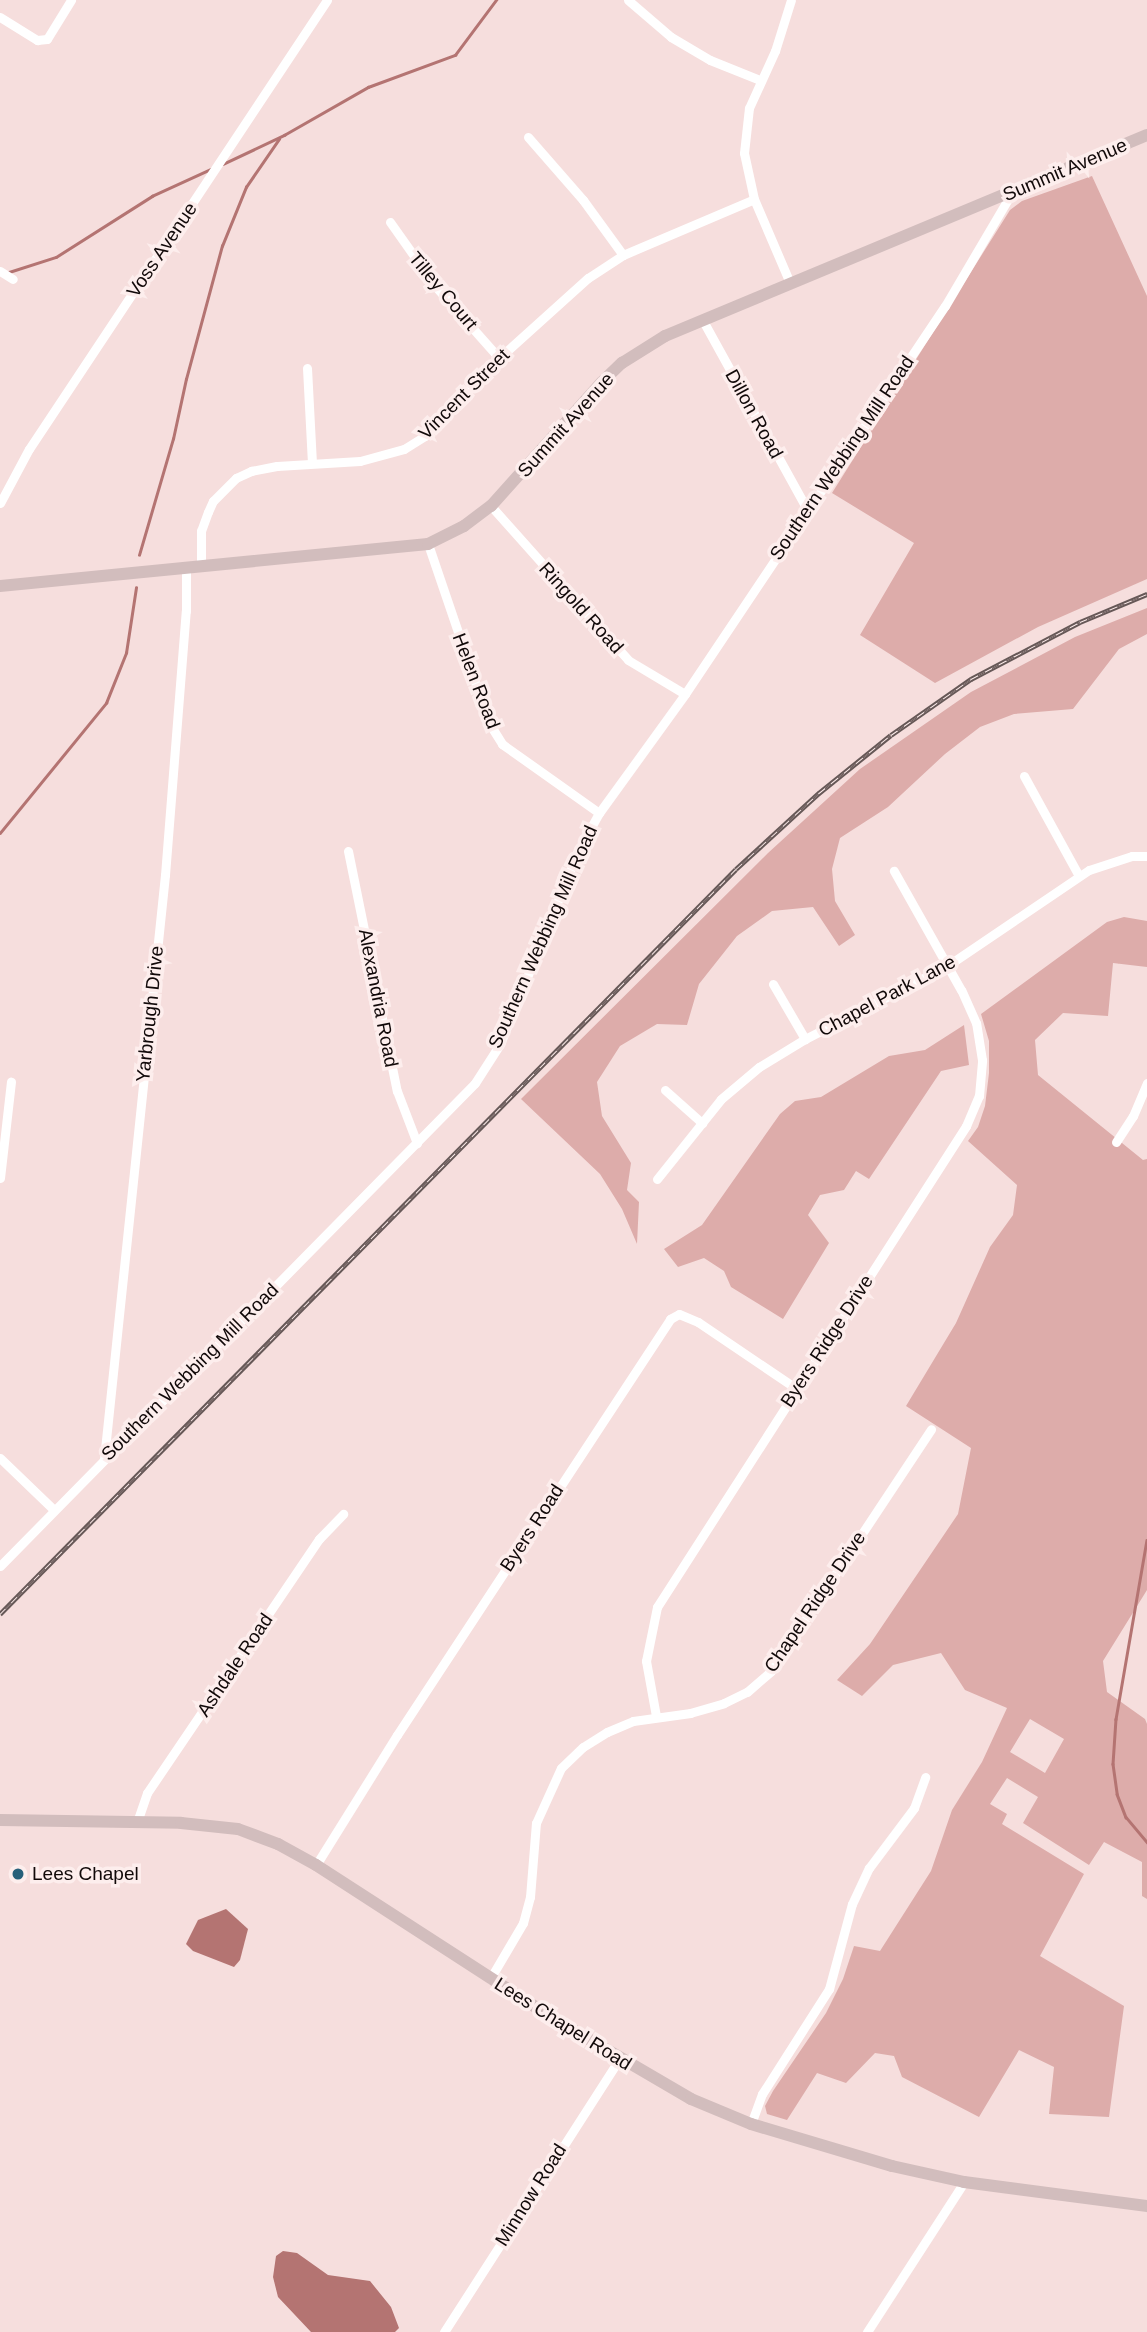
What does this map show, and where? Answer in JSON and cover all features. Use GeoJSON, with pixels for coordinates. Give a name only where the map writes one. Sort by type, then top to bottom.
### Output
{"type":"FeatureCollection","features":[{"type":"Feature","properties":{"kind":"main road","name":"Summit Avenue"},"geometry":{"type":"LineString","coordinates":[[0,586],[428,544],[464,526],[491,506],[528,468],[588,397],[622,363],[665,336],[790,282],[1011,194],[1147,135]]}},
{"type":"Feature","properties":{"kind":"main road","name":"Lees Chapel Road"},"geometry":{"type":"LineString","coordinates":[[0,1820],[181,1823],[238,1829],[278,1844],[316,1865],[619,2059],[691,2099],[751,2123],[892,2166],[964,2182],[1147,2206]]}},
{"type":"Feature","properties":{"kind":"street"},"geometry":{"type":"LineString","coordinates":[[0,17],[37,40],[47,38],[71,0]]}},
{"type":"Feature","properties":{"kind":"street","name":"Voss Avenue"},"geometry":{"type":"LineString","coordinates":[[0,503],[29,449],[327,0]]}},
{"type":"Feature","properties":{"kind":"street"},"geometry":{"type":"LineString","coordinates":[[628,0],[671,37],[710,60],[760,80]]}},
{"type":"Feature","properties":{"kind":"street"},"geometry":{"type":"LineString","coordinates":[[790,282],[754,199],[747,173],[744,129],[760,80],[775,51],[791,0]]}},
{"type":"Feature","properties":{"kind":"street"},"geometry":{"type":"LineString","coordinates":[[528,137],[583,200],[623,255]]}},
{"type":"Feature","properties":{"kind":"street","name":"Southern Webbing Mill Road"},"geometry":{"type":"LineString","coordinates":[[0,1566],[475,1083],[500,1044],[577,853],[598,813],[685,694],[945,306],[1011,194]]}},
{"type":"Feature","properties":{"kind":"street","name":"Vincent Street"},"geometry":{"type":"LineString","coordinates":[[201,567],[201,531],[213,501],[226,487],[251,471],[312,463],[360,461],[404,449],[425,436],[499,358],[559,302],[623,255],[754,199]]}},
{"type":"Feature","properties":{"kind":"street","name":"Tilley Court"},"geometry":{"type":"LineString","coordinates":[[390,222],[436,287],[499,358]]}},
{"type":"Feature","properties":{"kind":"street"},"geometry":{"type":"LineString","coordinates":[[0,271],[13,279]]}},
{"type":"Feature","properties":{"kind":"street","name":"Dillon Road"},"geometry":{"type":"LineString","coordinates":[[702,319],[807,509]]}},
{"type":"Feature","properties":{"kind":"street"},"geometry":{"type":"LineString","coordinates":[[307,368],[312,463]]}},
{"type":"Feature","properties":{"kind":"street","name":"Ringold Road"},"geometry":{"type":"LineString","coordinates":[[491,506],[628,660],[685,694]]}},
{"type":"Feature","properties":{"kind":"street","name":"Helen Road"},"geometry":{"type":"LineString","coordinates":[[428,544],[489,723],[502,744],[598,813]]}},
{"type":"Feature","properties":{"kind":"street","name":"Yarbrough Drive"},"geometry":{"type":"LineString","coordinates":[[104,1459],[165,875],[186,611],[186,569]]}},
{"type":"Feature","properties":{"kind":"street"},"geometry":{"type":"LineString","coordinates":[[1024,776],[1079,876]]}},
{"type":"Feature","properties":{"kind":"street","name":"Alexandria Road"},"geometry":{"type":"LineString","coordinates":[[348,851],[397,1091],[417,1143]]}},
{"type":"Feature","properties":{"kind":"street","name":"Chapel Park Lane"},"geometry":{"type":"LineString","coordinates":[[657,1179],[736,1084],[805,1039],[947,965],[1079,876],[1107,863],[1132,856],[1147,856]]}},
{"type":"Feature","properties":{"kind":"street","name":"Byers Ridge Drive"},"geometry":{"type":"LineString","coordinates":[[656,1716],[646,1661],[657,1607],[966,1126],[979,1096],[982,1060],[976,1023],[894,871]]}},
{"type":"Feature","properties":{"kind":"street"},"geometry":{"type":"LineString","coordinates":[[774,984],[805,1039]]}},
{"type":"Feature","properties":{"kind":"street"},"geometry":{"type":"LineString","coordinates":[[0,1178],[11,1082]]}},
{"type":"Feature","properties":{"kind":"street"},"geometry":{"type":"LineString","coordinates":[[1116,1142],[1133,1116],[1147,1083]]}},
{"type":"Feature","properties":{"kind":"street"},"geometry":{"type":"LineString","coordinates":[[664,1090],[702,1123]]}},
{"type":"Feature","properties":{"kind":"street","name":"Byers Road"},"geometry":{"type":"LineString","coordinates":[[316,1865],[397,1735],[670,1319],[679,1314],[698,1322],[797,1389]]}},
{"type":"Feature","properties":{"kind":"street","name":"Chapel Ridge Drive"},"geometry":{"type":"LineString","coordinates":[[491,1979],[523,1923],[530,1897],[536,1823],[561,1768],[583,1747],[607,1732],[656,1716],[690,1713],[724,1703],[747,1692],[771,1671],[931,1429]]}},
{"type":"Feature","properties":{"kind":"street"},"geometry":{"type":"LineString","coordinates":[[0,1458],[54,1510]]}},
{"type":"Feature","properties":{"kind":"street","name":"Ashdale Road"},"geometry":{"type":"LineString","coordinates":[[137,1822],[147,1793],[319,1539],[344,1514]]}},
{"type":"Feature","properties":{"kind":"street"},"geometry":{"type":"LineString","coordinates":[[751,2123],[761,2094],[829,1989],[852,1904],[869,1868],[914,1808],[925,1777]]}},
{"type":"Feature","properties":{"kind":"street","name":"Minnow Road"},"geometry":{"type":"LineString","coordinates":[[444,2332],[619,2059]]}},
{"type":"Feature","properties":{"kind":"street"},"geometry":{"type":"LineString","coordinates":[[867,2332],[964,2182]]}},
{"type":"Feature","properties":{"kind":"shaded area"},"geometry":{"type":"Polygon","coordinates":[[[1092,176],[1147,296],[1147,579],[1038,627],[935,683],[860,635],[914,543],[832,493],[1010,210],[1022,201],[1092,176]]]}},
{"type":"Feature","properties":{"kind":"shaded area"},"geometry":{"type":"Polygon","coordinates":[[[1147,608],[1147,634],[1119,649],[1073,709],[1014,714],[980,727],[945,754],[888,807],[840,838],[832,869],[835,901],[855,935],[839,946],[813,907],[772,911],[737,936],[699,984],[687,1025],[657,1024],[620,1046],[597,1082],[602,1116],[631,1163],[627,1190],[639,1202],[637,1244],[622,1209],[600,1174],[521,1099],[768,853],[860,769],[971,692],[1075,637],[1147,608]]]}},
{"type":"Feature","properties":{"kind":"shaded area"},"geometry":{"type":"Polygon","coordinates":[[[1124,917],[1147,921],[1147,967],[1113,963],[1108,1016],[1063,1013],[1035,1040],[1038,1075],[1143,1160],[1147,1159],[1147,1590],[1103,1661],[1107,1692],[1145,1719],[1147,1724],[1147,1899],[1142,1896],[1142,1862],[1104,1842],[1089,1865],[1023,1823],[1038,1797],[1007,1778],[990,1804],[1007,1814],[1002,1824],[1084,1874],[1040,1956],[1124,2006],[1109,2117],[1049,2114],[1054,2067],[1019,2050],[979,2117],[902,2077],[894,2056],[875,2053],[846,2083],[817,2073],[787,2120],[767,2114],[765,2106],[773,2091],[826,2013],[843,1979],[854,1946],[880,1951],[931,1871],[952,1810],[982,1762],[1007,1708],[965,1690],[941,1653],[893,1665],[862,1696],[837,1680],[870,1644],[958,1514],[971,1448],[906,1406],[956,1323],[990,1247],[1013,1215],[1017,1185],[968,1141],[978,1127],[985,1106],[989,1073],[989,1041],[981,1014],[1107,922],[1124,917]],[[1030,1719],[1010,1752],[1045,1773],[1064,1739],[1030,1719]]]}},
{"type":"Feature","properties":{"kind":"shaded area"},"geometry":{"type":"Polygon","coordinates":[[[964,1025],[969,1065],[941,1071],[869,1179],[856,1171],[844,1190],[820,1195],[808,1215],[829,1243],[783,1319],[731,1287],[724,1271],[704,1258],[678,1267],[664,1249],[702,1225],[780,1114],[795,1101],[821,1097],[889,1056],[925,1050],[964,1025]]]}},
{"type":"Feature","properties":{"kind":"shaded area"},"geometry":{"type":"Polygon","coordinates":[[[226,1909],[248,1929],[240,1960],[234,1967],[193,1951],[186,1944],[198,1920],[226,1909]]]}},
{"type":"Feature","properties":{"kind":"shaded area"},"geometry":{"type":"Polygon","coordinates":[[[283,2251],[297,2253],[328,2275],[370,2281],[391,2307],[399,2328],[395,2332],[311,2332],[278,2297],[273,2277],[276,2256],[283,2251]]]}},
{"type":"Feature","properties":{"kind":"waterway"},"geometry":{"type":"LineString","coordinates":[[223,164],[284,135],[368,87],[455,55],[496,0]]}},
{"type":"Feature","properties":{"kind":"waterway"},"geometry":{"type":"LineString","coordinates":[[139,555],[173,439],[186,379],[222,246],[246,187],[279,139]]}},
{"type":"Feature","properties":{"kind":"waterway"},"geometry":{"type":"LineString","coordinates":[[9,272],[56,257],[152,196],[211,169]]}},
{"type":"Feature","properties":{"kind":"waterway"},"geometry":{"type":"LineString","coordinates":[[0,833],[106,703],[126,653],[136,588]]}},
{"type":"Feature","properties":{"kind":"waterway"},"geometry":{"type":"LineString","coordinates":[[1147,1540],[1116,1719],[1113,1764],[1117,1794],[1126,1817],[1147,1842]]}},
{"type":"Feature","properties":{"kind":"railway"},"geometry":{"type":"LineString","coordinates":[[0,1614],[736,869],[819,793],[891,735],[971,679],[1080,622],[1147,594]]}},
{"type":"Feature","properties":{"kind":"place","name":"Lees Chapel"},"geometry":{"type":"Point","coordinates":[18,1874]}}]}
